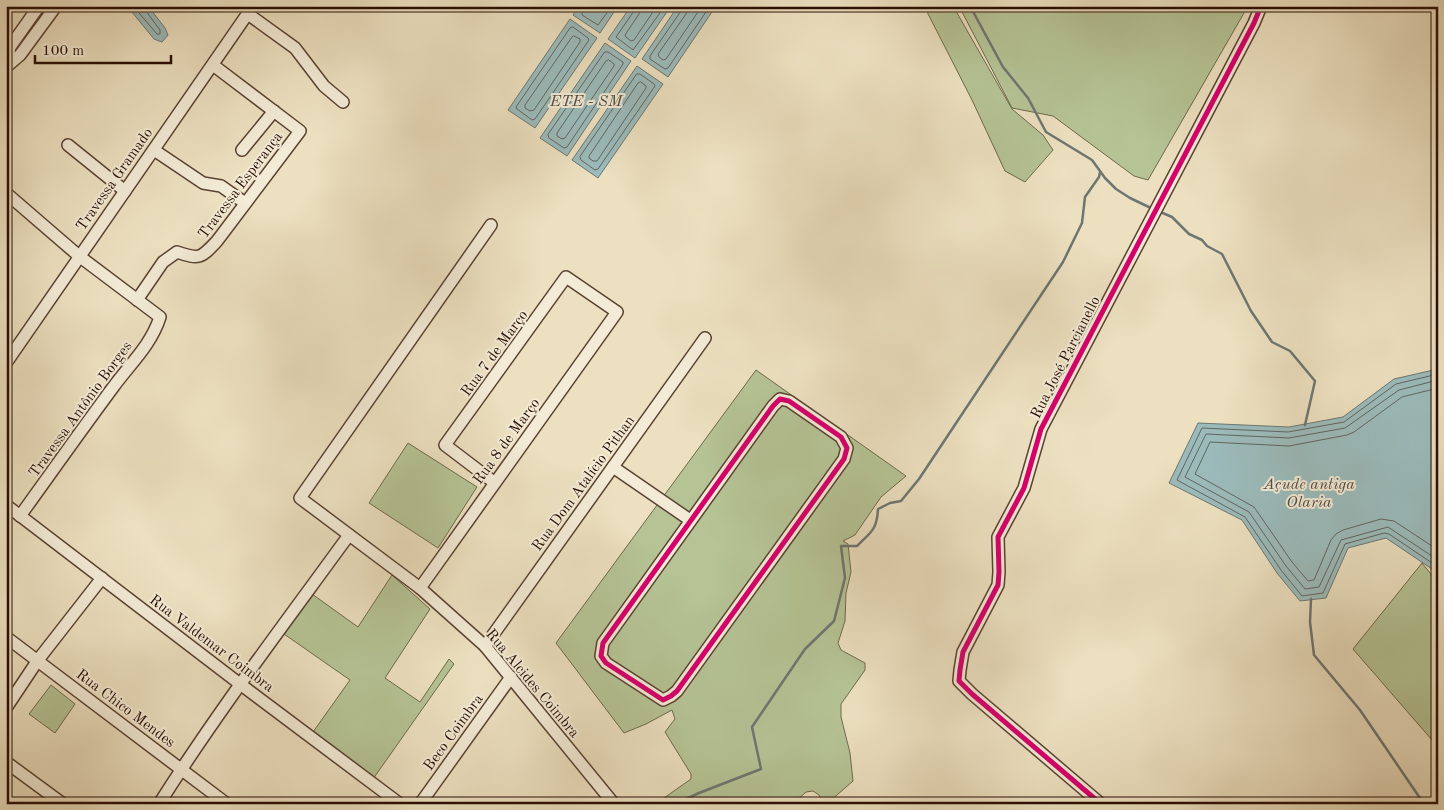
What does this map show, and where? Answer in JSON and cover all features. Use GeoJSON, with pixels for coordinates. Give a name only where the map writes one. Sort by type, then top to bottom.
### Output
{"type":"FeatureCollection","features":[{"type":"Feature","properties":{"kind":"street"},"geometry":{"type":"LineString","coordinates":[[6,67],[8,46],[39,6]]}},
{"type":"Feature","properties":{"kind":"street"},"geometry":{"type":"LineString","coordinates":[[6,67],[20,55],[56,6]]}},
{"type":"Feature","properties":{"kind":"street","name":"Rua José Parcianello"},"geometry":{"type":"LineString","coordinates":[[1101,804],[972,694],[959,681],[960,670],[964,652],[998,585],[998,537],[1024,488],[1041,429],[1260,6]]}},
{"type":"Feature","properties":{"kind":"street"},"geometry":{"type":"LineString","coordinates":[[251,10],[295,48],[324,86],[343,102]]}},
{"type":"Feature","properties":{"kind":"street","name":"Travessa Gramado"},"geometry":{"type":"LineString","coordinates":[[6,362],[251,10]]}},
{"type":"Feature","properties":{"kind":"street"},"geometry":{"type":"LineString","coordinates":[[8,46],[20,55]]}},
{"type":"Feature","properties":{"kind":"street"},"geometry":{"type":"LineString","coordinates":[[213,65],[274,111],[242,150]]}},
{"type":"Feature","properties":{"kind":"street","name":"Travessa Esperança"},"geometry":{"type":"LineString","coordinates":[[137,300],[163,262],[177,252],[194,258],[205,254],[217,241],[300,131],[274,111]]}},
{"type":"Feature","properties":{"kind":"street"},"geometry":{"type":"LineString","coordinates":[[68,145],[125,191]]}},
{"type":"Feature","properties":{"kind":"street"},"geometry":{"type":"LineString","coordinates":[[154,150],[203,183],[221,186],[245,203]]}},
{"type":"Feature","properties":{"kind":"street"},"geometry":{"type":"LineString","coordinates":[[6,193],[79,256],[137,300]]}},
{"type":"Feature","properties":{"kind":"street","name":"Rua Alcides Coimbra"},"geometry":{"type":"LineString","coordinates":[[491,225],[300,498],[420,588],[485,646],[614,804]]}},
{"type":"Feature","properties":{"kind":"street","name":"Rua 7 de Março"},"geometry":{"type":"LineString","coordinates":[[495,483],[445,446],[451,437],[566,277],[617,312]]}},
{"type":"Feature","properties":{"kind":"street","name":"Travessa Antônio Borges"},"geometry":{"type":"LineString","coordinates":[[20,516],[155,332],[160,317],[137,300]]}},
{"type":"Feature","properties":{"kind":"street","name":"Rua 8 de Março"},"geometry":{"type":"LineString","coordinates":[[420,588],[617,312]]}},
{"type":"Feature","properties":{"kind":"street","name":"Rua Dom Atalício Pithan"},"geometry":{"type":"LineString","coordinates":[[485,646],[705,338]]}},
{"type":"Feature","properties":{"kind":"street"},"geometry":{"type":"LineString","coordinates":[[780,400],[789,400],[841,437],[847,448],[844,459],[677,691],[663,700],[606,663],[601,656],[603,643],[690,520],[773,406],[780,400]]}},
{"type":"Feature","properties":{"kind":"street"},"geometry":{"type":"LineString","coordinates":[[613,467],[690,520]]}},
{"type":"Feature","properties":{"kind":"street","name":"Rua Valdemar Coimbra"},"geometry":{"type":"LineString","coordinates":[[6,505],[400,804]]}},
{"type":"Feature","properties":{"kind":"street"},"geometry":{"type":"LineString","coordinates":[[159,804],[240,684],[349,535]]}},
{"type":"Feature","properties":{"kind":"street"},"geometry":{"type":"LineString","coordinates":[[6,708],[38,660],[102,578]]}},
{"type":"Feature","properties":{"kind":"street","name":"Rua Chico Mendes"},"geometry":{"type":"LineString","coordinates":[[6,636],[227,804]]}},
{"type":"Feature","properties":{"kind":"street","name":"Beco Coimbra"},"geometry":{"type":"LineString","coordinates":[[420,804],[511,677]]}},
{"type":"Feature","properties":{"kind":"street"},"geometry":{"type":"LineString","coordinates":[[6,762],[63,804]]}},
{"type":"Feature","properties":{"kind":"green space"},"geometry":{"type":"Polygon","coordinates":[[[924,6],[953,6],[1012,109],[1043,135],[1053,150],[1025,182],[1005,171],[972,100],[924,6]]]}},
{"type":"Feature","properties":{"kind":"green space"},"geometry":{"type":"Polygon","coordinates":[[[959,6],[1248,6],[1148,180],[1134,176],[1053,116],[1012,108],[959,6]]]}},
{"type":"Feature","properties":{"kind":"green space"},"geometry":{"type":"Polygon","coordinates":[[[756,370],[906,476],[881,497],[855,535],[843,541],[848,544],[851,572],[846,593],[845,621],[838,643],[841,650],[865,663],[865,670],[841,704],[841,717],[850,753],[853,781],[829,802],[822,801],[819,795],[813,791],[806,792],[793,804],[668,804],[664,798],[691,779],[691,774],[665,732],[675,719],[672,710],[624,733],[556,643],[756,370]]]}},
{"type":"Feature","properties":{"kind":"green space"},"geometry":{"type":"Polygon","coordinates":[[[408,443],[477,487],[438,548],[369,503],[408,443]]]}},
{"type":"Feature","properties":{"kind":"green space"},"geometry":{"type":"Polygon","coordinates":[[[1422,563],[1438,583],[1438,747],[1353,649],[1422,563]]]}},
{"type":"Feature","properties":{"kind":"green space"},"geometry":{"type":"Polygon","coordinates":[[[392,575],[430,609],[385,678],[420,702],[449,659],[454,664],[373,779],[313,732],[350,680],[284,634],[312,594],[358,627],[392,575]]]}},
{"type":"Feature","properties":{"kind":"green space"},"geometry":{"type":"Polygon","coordinates":[[[51,685],[75,704],[55,733],[29,714],[51,685]]]}},
{"type":"Feature","properties":{"kind":"water"},"geometry":{"type":"Polygon","coordinates":[[[127,6],[148,6],[165,28],[168,35],[162,42],[154,39],[127,6]]]}},
{"type":"Feature","properties":{"kind":"water"},"geometry":{"type":"Polygon","coordinates":[[[579,6],[618,6],[600,33],[573,15],[579,6]]]}},
{"type":"Feature","properties":{"kind":"water","name":"ETE - SM"},"geometry":{"type":"Polygon","coordinates":[[[631,6],[671,6],[635,58],[608,39],[631,6]]]}},
{"type":"Feature","properties":{"kind":"water","name":"ETE - SM"},"geometry":{"type":"Polygon","coordinates":[[[678,6],[716,6],[668,77],[642,59],[678,6]]]}},
{"type":"Feature","properties":{"kind":"water","name":"ETE - SM"},"geometry":{"type":"Polygon","coordinates":[[[570,19],[597,38],[535,128],[508,110],[570,19]]]}},
{"type":"Feature","properties":{"kind":"water","name":"ETE - SM"},"geometry":{"type":"Polygon","coordinates":[[[605,43],[631,61],[567,156],[540,138],[605,43]]]}},
{"type":"Feature","properties":{"kind":"water","name":"ETE - SM"},"geometry":{"type":"Polygon","coordinates":[[[637,66],[663,84],[598,178],[572,160],[637,66]]]}},
{"type":"Feature","properties":{"kind":"water","name":"Açude antiga Olaria"},"geometry":{"type":"Polygon","coordinates":[[[1438,369],[1438,573],[1386,538],[1348,548],[1326,598],[1300,601],[1277,573],[1242,520],[1169,483],[1198,423],[1289,427],[1343,417],[1394,379],[1438,369]]]}},
{"type":"Feature","properties":{"kind":"waterway"},"geometry":{"type":"LineString","coordinates":[[970,6],[1003,67],[1028,98],[1046,132],[1092,160],[1116,189],[1153,209]]}},
{"type":"Feature","properties":{"kind":"waterway"},"geometry":{"type":"LineString","coordinates":[[675,804],[761,769],[752,727],[805,649],[834,621],[845,578],[841,546],[857,546],[870,534],[875,526],[878,509],[890,503],[901,501],[919,479],[1063,262],[1082,223],[1085,197],[1099,177],[1100,172]]}},
{"type":"Feature","properties":{"kind":"waterway"},"geometry":{"type":"LineString","coordinates":[[1158,211],[1172,217],[1189,234],[1202,240],[1207,246],[1222,254],[1251,311],[1272,342],[1290,351],[1315,381],[1305,425]]}},
{"type":"Feature","properties":{"kind":"waterway"},"geometry":{"type":"LineString","coordinates":[[1311,599],[1310,622],[1314,655],[1360,710],[1424,804]]}},
{"type":"Feature","properties":{"kind":"cycle path"},"geometry":{"type":"LineString","coordinates":[[1101,804],[959,681],[963,652],[998,585],[998,537],[1024,488],[1041,429],[1254,23],[1261,6]]}},
{"type":"Feature","properties":{"kind":"cycle path"},"geometry":{"type":"LineString","coordinates":[[780,399],[789,401],[841,437],[847,448],[844,459],[677,691],[663,700],[606,663],[601,656],[603,643],[773,406],[780,399]]}}]}
